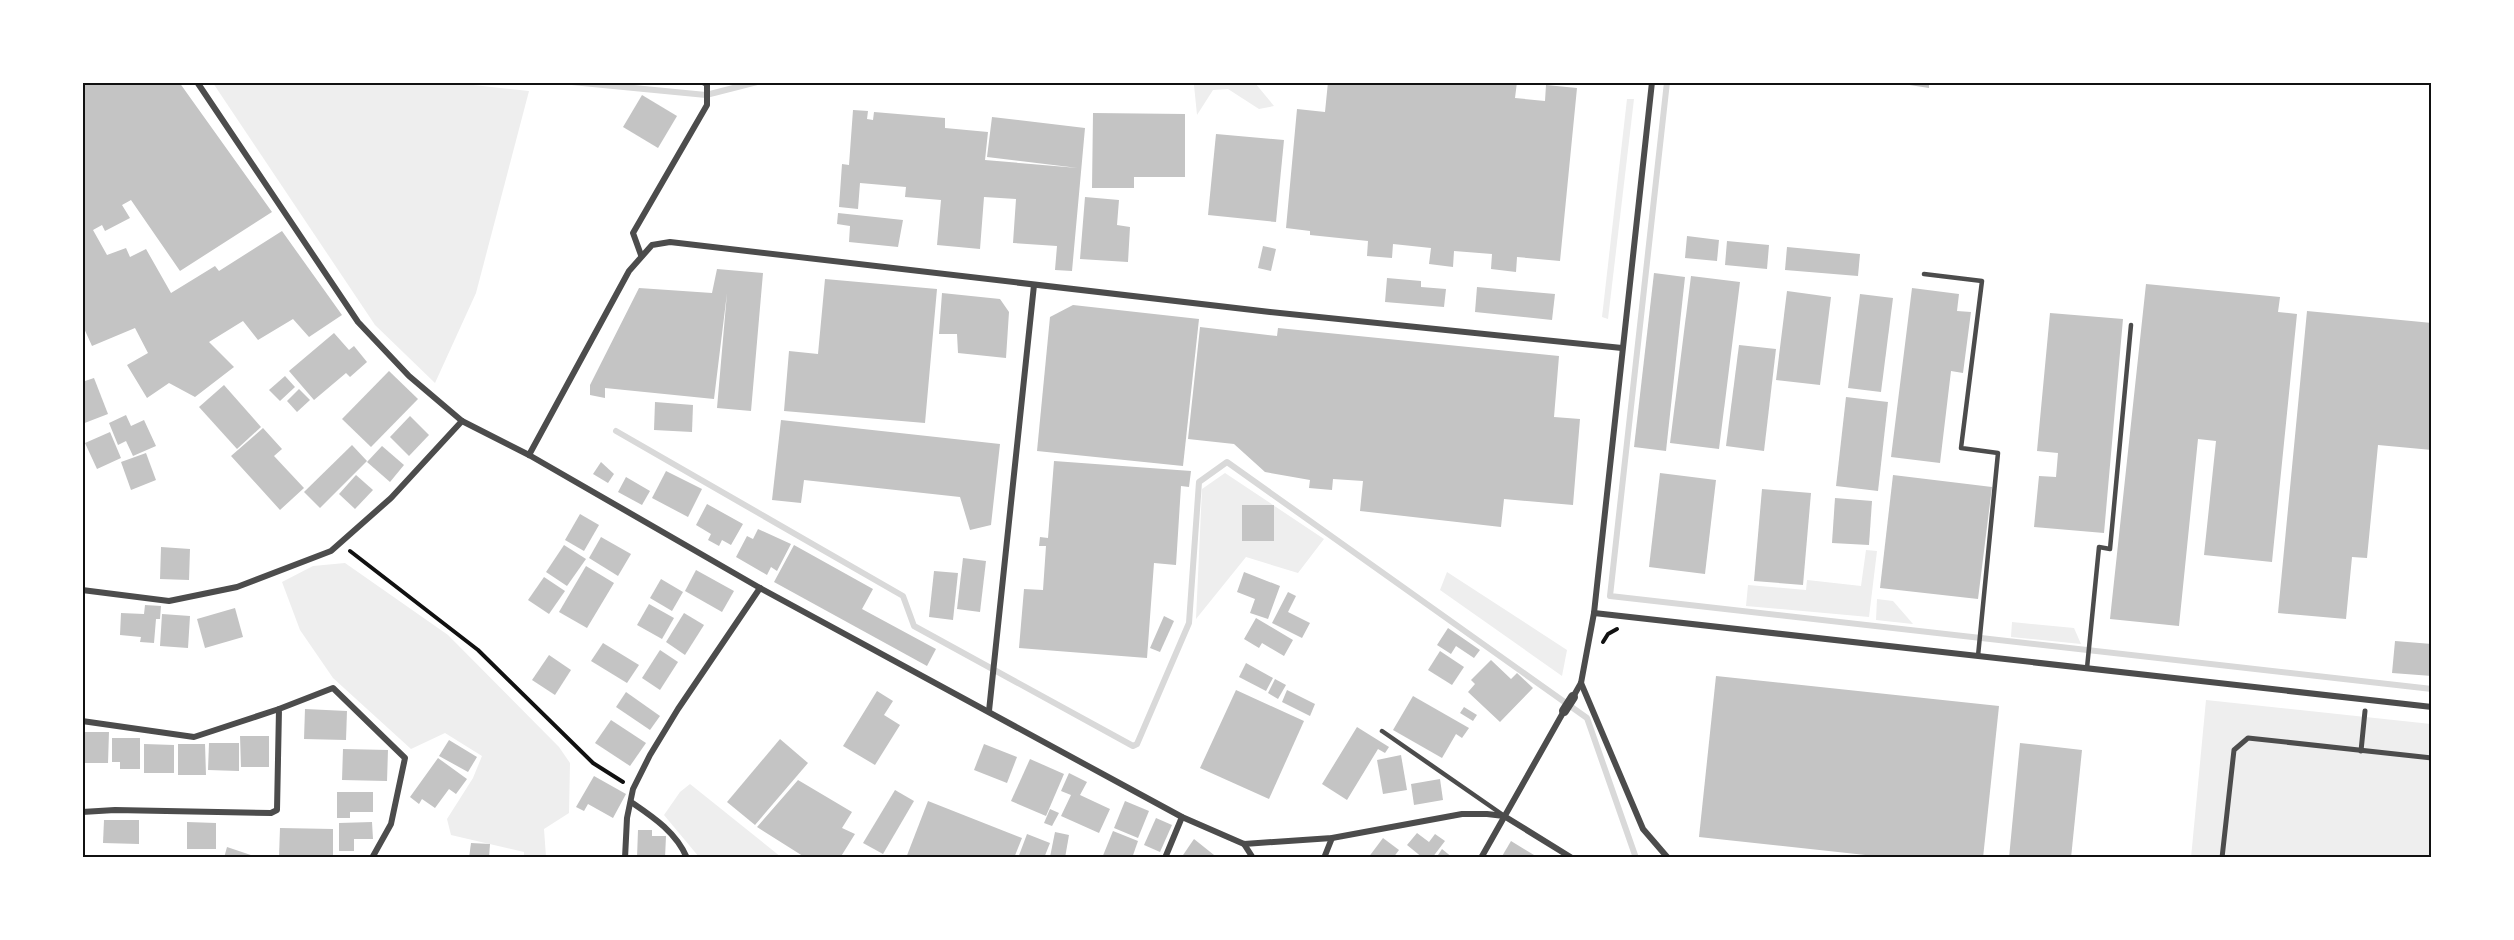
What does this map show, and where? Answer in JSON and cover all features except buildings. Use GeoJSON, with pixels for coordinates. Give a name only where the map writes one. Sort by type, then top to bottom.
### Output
{"type":"FeatureCollection","features":[{"type":"Feature","properties":{"kind":"street"},"geometry":{"type":"LineString","coordinates":[[197,82],[358,322],[409,376],[462,421],[529,455],[760,588],[1182,817],[1244,844],[1332,838],[1462,814],[1504,816],[1572,858]]}},
{"type":"Feature","properties":{"kind":"street"},"geometry":{"type":"LineString","coordinates":[[1481,858],[1581,683],[1594,613],[1652,82]]}},
{"type":"Feature","properties":{"kind":"street"},"geometry":{"type":"LineString","coordinates":[[641,255],[633,233],[707,105],[705,83]]}},
{"type":"Feature","properties":{"kind":"street"},"geometry":{"type":"LineString","coordinates":[[529,455],[629,271],[652,245],[670,242],[1034,285],[1622,348]]}},
{"type":"Feature","properties":{"kind":"street"},"geometry":{"type":"LineString","coordinates":[[989,711],[1034,285]]}},
{"type":"Feature","properties":{"kind":"street"},"geometry":{"type":"LineString","coordinates":[[82,590],[169,600],[237,587],[331,550],[391,498],[462,421]]}},
{"type":"Feature","properties":{"kind":"street"},"geometry":{"type":"LineString","coordinates":[[625,858],[627,819],[633,789],[650,755],[678,709],[760,588]]}},
{"type":"Feature","properties":{"kind":"street"},"geometry":{"type":"LineString","coordinates":[[1594,613],[2432,706]]}},
{"type":"Feature","properties":{"kind":"street"},"geometry":{"type":"LineString","coordinates":[[1581,683],[1643,829],[1668,858]]}},
{"type":"Feature","properties":{"kind":"street"},"geometry":{"type":"LineString","coordinates":[[82,721],[194,737],[279,709],[333,688],[405,758],[391,824],[372,858]]}},
{"type":"Feature","properties":{"kind":"street"},"geometry":{"type":"LineString","coordinates":[[82,812],[115,810],[271,813],[277,810],[279,709]]}},
{"type":"Feature","properties":{"kind":"street"},"geometry":{"type":"LineString","coordinates":[[2361,751],[2365,711]]}},
{"type":"Feature","properties":{"kind":"street"},"geometry":{"type":"LineString","coordinates":[[2222,858],[2234,750],[2248,738],[2432,758]]}},
{"type":"Feature","properties":{"kind":"street"},"geometry":{"type":"LineString","coordinates":[[631,802],[661,823],[682,846],[687,858]]}},
{"type":"Feature","properties":{"kind":"street"},"geometry":{"type":"LineString","coordinates":[[1165,858],[1182,817]]}},
{"type":"Feature","properties":{"kind":"street"},"geometry":{"type":"LineString","coordinates":[[1324,858],[1332,838]]}},
{"type":"Feature","properties":{"kind":"street"},"geometry":{"type":"LineString","coordinates":[[1244,844],[1253,858]]}},
{"type":"Feature","properties":{"kind":"lane"},"geometry":{"type":"LineString","coordinates":[[1924,274],[1982,281],[1961,448],[1998,453],[1978,656]]}},
{"type":"Feature","properties":{"kind":"lane"},"geometry":{"type":"LineString","coordinates":[[2087,668],[2099,548],[2110,549],[2131,325]]}},
{"type":"Feature","properties":{"kind":"lane"},"geometry":{"type":"LineString","coordinates":[[1382,731],[1504,816]]}},
{"type":"Feature","properties":{"kind":"path"},"geometry":{"type":"LineString","coordinates":[[340,544],[478,650],[593,763],[633,789]]}},
{"type":"Feature","properties":{"kind":"shaded area"},"geometry":{"type":"Polygon","coordinates":[[[446,82],[529,91],[476,293],[435,383],[375,325],[213,83],[446,82]]]}},
{"type":"Feature","properties":{"kind":"shaded area"},"geometry":{"type":"Polygon","coordinates":[[[1188,83],[1255,83],[1274,106],[1259,109],[1228,89],[1213,90],[1197,115],[1194,85],[1188,83]]]}},
{"type":"Feature","properties":{"kind":"shaded area"},"geometry":{"type":"Polygon","coordinates":[[[1627,99],[1634,99],[1608,319],[1602,317],[1627,99]]]}},
{"type":"Feature","properties":{"kind":"shaded area"},"geometry":{"type":"Polygon","coordinates":[[[1225,473],[1324,539],[1298,573],[1246,557],[1196,619],[1202,489],[1225,473]]]}},
{"type":"Feature","properties":{"kind":"shaded area"},"geometry":{"type":"Polygon","coordinates":[[[1866,550],[1877,551],[1869,617],[1746,606],[1748,585],[1806,590],[1807,580],[1861,586],[1866,550]]]}},
{"type":"Feature","properties":{"kind":"shaded area"},"geometry":{"type":"Polygon","coordinates":[[[345,563],[448,635],[559,747],[570,763],[569,813],[544,829],[546,857],[524,857],[524,852],[451,835],[447,819],[473,778],[482,756],[445,733],[411,749],[333,678],[300,630],[282,582],[313,566],[345,563]]]}},
{"type":"Feature","properties":{"kind":"shaded area"},"geometry":{"type":"Polygon","coordinates":[[[1447,572],[1567,650],[1562,676],[1440,590],[1447,572]]]}},
{"type":"Feature","properties":{"kind":"shaded area"},"geometry":{"type":"Polygon","coordinates":[[[1877,599],[1893,601],[1913,624],[1876,620],[1877,599]]]}},
{"type":"Feature","properties":{"kind":"shaded area"},"geometry":{"type":"Polygon","coordinates":[[[2012,622],[2074,628],[2081,644],[2011,637],[2012,622]]]}},
{"type":"Feature","properties":{"kind":"shaded area"},"geometry":{"type":"Polygon","coordinates":[[[2206,700],[2431,724],[2431,857],[2191,858],[2206,700]]]}},
{"type":"Feature","properties":{"kind":"shaded area"},"geometry":{"type":"Polygon","coordinates":[[[690,784],[781,857],[699,857],[664,815],[680,792],[690,784]]]}},
{"type":"Feature","properties":{"kind":"waterway"},"geometry":{"type":"LineString","coordinates":[[572,82],[706,95],[757,82]]}},
{"type":"Feature","properties":{"kind":"waterway"},"geometry":{"type":"LineString","coordinates":[[1667,82],[1610,596],[2432,689]]}},
{"type":"Feature","properties":{"kind":"waterway"},"geometry":{"type":"LineString","coordinates":[[616,431],[903,596],[914,626],[1133,746],[1137,744],[1189,623],[1199,482],[1227,462],[1587,718],[1636,858]]}}]}
